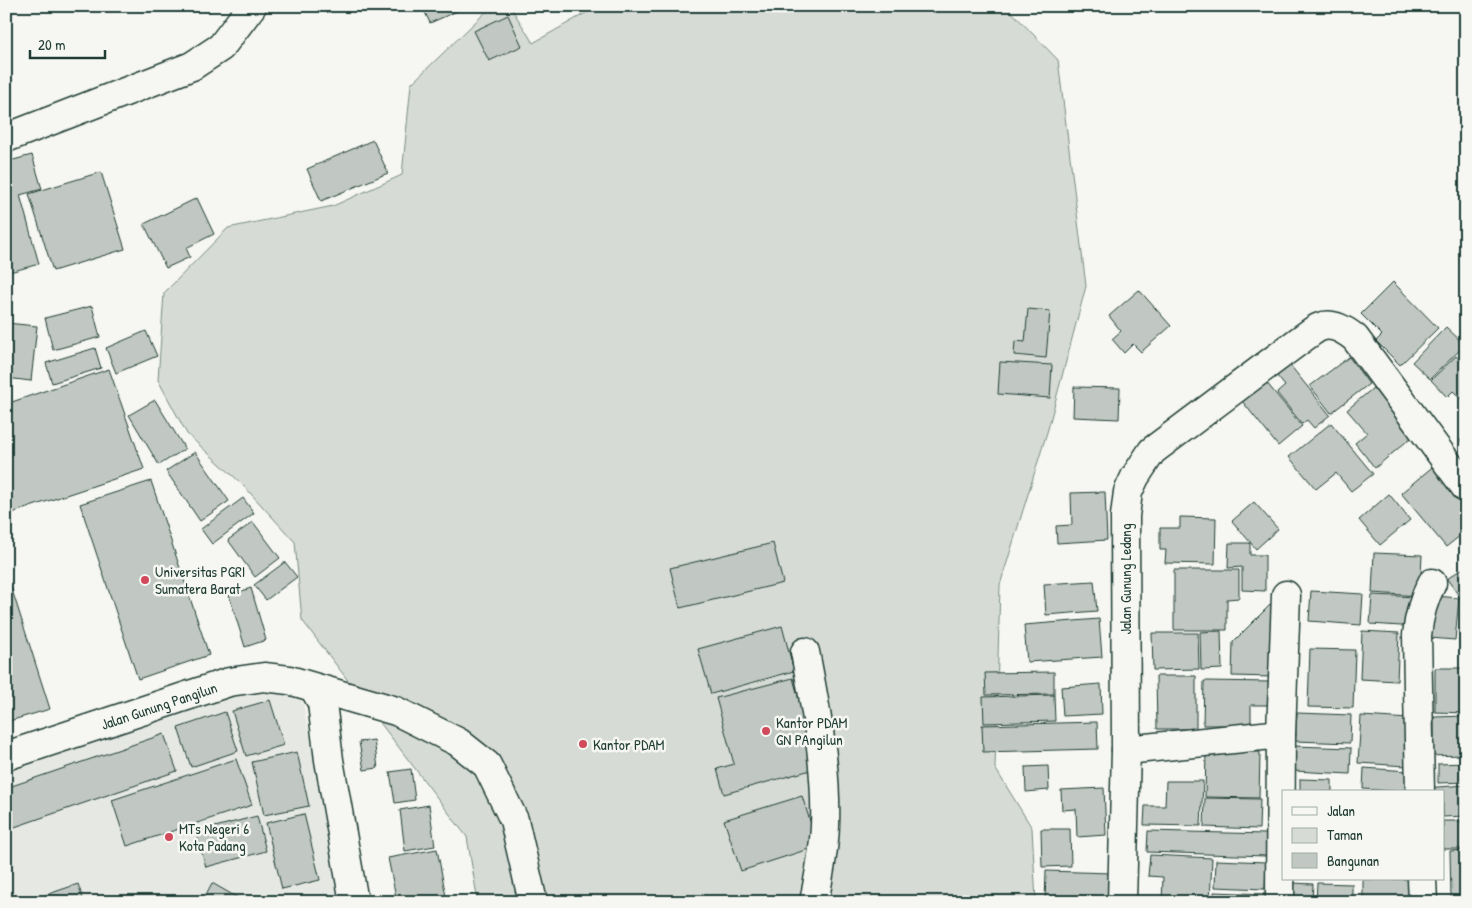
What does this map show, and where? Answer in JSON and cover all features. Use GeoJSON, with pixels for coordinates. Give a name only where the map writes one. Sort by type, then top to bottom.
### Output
{"type":"FeatureCollection","features":[{"type":"Feature","properties":{"kind":"street"},"geometry":{"type":"LineString","coordinates":[[6,138],[192,66],[221,47],[252,6]]}},
{"type":"Feature","properties":{"kind":"street","name":"Jalan Gunung Ledang"},"geometry":{"type":"LineString","coordinates":[[1122,902],[1126,750],[1125,516],[1128,492],[1135,476],[1152,451],[1303,338],[1321,326],[1335,327],[1344,330],[1354,338],[1466,488]]}},
{"type":"Feature","properties":{"kind":"street"},"geometry":{"type":"LineString","coordinates":[[1420,790],[1417,634],[1419,614],[1432,583]]}},
{"type":"Feature","properties":{"kind":"street"},"geometry":{"type":"LineString","coordinates":[[1280,902],[1281,734],[1286,595]]}},
{"type":"Feature","properties":{"kind":"street"},"geometry":{"type":"LineString","coordinates":[[805,652],[819,726],[824,783],[825,827],[814,902]]}},
{"type":"Feature","properties":{"kind":"street","name":"Jalan Gunung Pangilun"},"geometry":{"type":"LineString","coordinates":[[6,756],[229,682],[264,677],[289,680],[396,711],[458,742],[486,765],[514,820],[533,902]]}},
{"type":"Feature","properties":{"kind":"street"},"geometry":{"type":"LineString","coordinates":[[314,688],[322,702],[329,760],[354,902]]}},
{"type":"Feature","properties":{"kind":"street"},"geometry":{"type":"LineString","coordinates":[[1126,750],[1281,734]]}},
{"type":"Feature","properties":{"kind":"street"},"geometry":{"type":"LineString","coordinates":[[1422,880],[1423,902]]}},
{"type":"Feature","properties":{"kind":"shaded area","name":"MTs Negeri 6 Kota Padang"},"geometry":{"type":"Polygon","coordinates":[[[261,684],[287,687],[302,699],[344,902],[6,902],[6,771],[261,684]]]}},
{"type":"Feature","properties":{"kind":"green space"},"geometry":{"type":"Polygon","coordinates":[[[492,6],[510,6],[533,43],[598,6],[1006,6],[1058,60],[1086,286],[1048,429],[1000,585],[995,768],[1032,828],[1036,902],[478,902],[467,837],[302,620],[295,542],[241,483],[187,434],[158,380],[164,293],[228,228],[333,206],[402,175],[411,84],[492,6]]]}},
{"type":"Feature","properties":{"kind":"building"},"geometry":{"type":"Polygon","coordinates":[[[422,6],[463,6],[464,8],[430,23],[422,6]]]}},
{"type":"Feature","properties":{"kind":"building"},"geometry":{"type":"Polygon","coordinates":[[[508,15],[522,46],[489,61],[474,31],[508,15]]]}},
{"type":"Feature","properties":{"kind":"building"},"geometry":{"type":"Polygon","coordinates":[[[373,140],[388,173],[321,201],[307,169],[373,140]]]}},
{"type":"Feature","properties":{"kind":"building"},"geometry":{"type":"Polygon","coordinates":[[[32,155],[42,189],[20,195],[39,264],[6,273],[6,162],[32,155]]]}},
{"type":"Feature","properties":{"kind":"building"},"geometry":{"type":"Polygon","coordinates":[[[101,172],[125,249],[53,271],[29,194],[101,172]]]}},
{"type":"Feature","properties":{"kind":"building"},"geometry":{"type":"Polygon","coordinates":[[[197,198],[214,234],[186,248],[190,257],[166,268],[144,224],[197,198]]]}},
{"type":"Feature","properties":{"kind":"building"},"geometry":{"type":"Polygon","coordinates":[[[1393,282],[1438,328],[1400,365],[1376,341],[1382,335],[1361,314],[1393,282]]]}},
{"type":"Feature","properties":{"kind":"building"},"geometry":{"type":"Polygon","coordinates":[[[1139,290],[1171,326],[1141,352],[1133,344],[1124,353],[1112,339],[1121,331],[1109,316],[1139,290]]]}},
{"type":"Feature","properties":{"kind":"building"},"geometry":{"type":"Polygon","coordinates":[[[92,306],[100,337],[53,350],[45,318],[92,306]]]}},
{"type":"Feature","properties":{"kind":"building"},"geometry":{"type":"Polygon","coordinates":[[[1028,309],[1050,311],[1046,358],[1014,355],[1015,341],[1025,342],[1028,309]]]}},
{"type":"Feature","properties":{"kind":"building"},"geometry":{"type":"Polygon","coordinates":[[[6,323],[37,326],[31,381],[6,378],[6,323]]]}},
{"type":"Feature","properties":{"kind":"building"},"geometry":{"type":"Polygon","coordinates":[[[1446,327],[1465,345],[1430,379],[1412,362],[1446,327]]]}},
{"type":"Feature","properties":{"kind":"building"},"geometry":{"type":"Polygon","coordinates":[[[146,331],[157,356],[116,373],[106,348],[146,331]]]}},
{"type":"Feature","properties":{"kind":"building"},"geometry":{"type":"Polygon","coordinates":[[[95,348],[101,368],[52,383],[46,363],[95,348]]]}},
{"type":"Feature","properties":{"kind":"building"},"geometry":{"type":"Polygon","coordinates":[[[1456,356],[1466,365],[1466,399],[1464,401],[1453,391],[1447,397],[1431,380],[1456,356]]]}},
{"type":"Feature","properties":{"kind":"building"},"geometry":{"type":"Polygon","coordinates":[[[1349,357],[1369,384],[1331,413],[1310,386],[1349,357]]]}},
{"type":"Feature","properties":{"kind":"building"},"geometry":{"type":"Polygon","coordinates":[[[1000,362],[1052,365],[1050,398],[998,394],[1000,362]]]}},
{"type":"Feature","properties":{"kind":"building"},"geometry":{"type":"Polygon","coordinates":[[[1290,365],[1330,415],[1314,428],[1307,420],[1302,424],[1277,393],[1285,386],[1277,376],[1290,365]]]}},
{"type":"Feature","properties":{"kind":"building"},"geometry":{"type":"Polygon","coordinates":[[[109,369],[144,469],[6,515],[6,404],[109,369]]]}},
{"type":"Feature","properties":{"kind":"building"},"geometry":{"type":"Polygon","coordinates":[[[1266,382],[1302,426],[1278,446],[1242,401],[1266,382]]]}},
{"type":"Feature","properties":{"kind":"building"},"geometry":{"type":"Polygon","coordinates":[[[1074,387],[1120,388],[1119,419],[1073,417],[1074,387]]]}},
{"type":"Feature","properties":{"kind":"building"},"geometry":{"type":"Polygon","coordinates":[[[1373,388],[1413,436],[1375,468],[1355,443],[1367,433],[1347,410],[1373,388]]]}},
{"type":"Feature","properties":{"kind":"building"},"geometry":{"type":"Polygon","coordinates":[[[155,400],[185,449],[159,465],[129,415],[155,400]]]}},
{"type":"Feature","properties":{"kind":"building"},"geometry":{"type":"Polygon","coordinates":[[[1331,423],[1373,474],[1351,491],[1336,473],[1316,489],[1289,457],[1331,423]]]}},
{"type":"Feature","properties":{"kind":"building"},"geometry":{"type":"Polygon","coordinates":[[[1466,437],[1466,451],[1460,440],[1466,437]]]}},
{"type":"Feature","properties":{"kind":"building"},"geometry":{"type":"Polygon","coordinates":[[[195,452],[229,501],[200,521],[166,471],[195,452]]]}},
{"type":"Feature","properties":{"kind":"building"},"geometry":{"type":"Polygon","coordinates":[[[1436,464],[1466,499],[1466,531],[1446,547],[1401,493],[1436,464]]]}},
{"type":"Feature","properties":{"kind":"building","name":"Universitas PGRI Sumatera Barat"},"geometry":{"type":"Polygon","coordinates":[[[151,481],[209,655],[138,679],[80,504],[151,481]]]}},
{"type":"Feature","properties":{"kind":"building"},"geometry":{"type":"Polygon","coordinates":[[[1105,492],[1107,540],[1057,543],[1056,526],[1072,525],[1071,493],[1105,492]]]}},
{"type":"Feature","properties":{"kind":"building"},"geometry":{"type":"Polygon","coordinates":[[[1389,494],[1410,520],[1380,545],[1359,520],[1389,494]]]}},
{"type":"Feature","properties":{"kind":"building"},"geometry":{"type":"Polygon","coordinates":[[[243,498],[254,513],[212,544],[201,529],[243,498]]]}},
{"type":"Feature","properties":{"kind":"building"},"geometry":{"type":"Polygon","coordinates":[[[1254,502],[1278,529],[1256,549],[1232,521],[1254,502]]]}},
{"type":"Feature","properties":{"kind":"building"},"geometry":{"type":"Polygon","coordinates":[[[1180,517],[1216,518],[1215,564],[1165,563],[1166,550],[1160,550],[1160,528],[1180,528],[1180,517]]]}},
{"type":"Feature","properties":{"kind":"building"},"geometry":{"type":"Polygon","coordinates":[[[253,522],[280,558],[255,577],[228,540],[253,522]]]}},
{"type":"Feature","properties":{"kind":"building"},"geometry":{"type":"Polygon","coordinates":[[[773,543],[783,583],[680,608],[670,568],[773,543]]]}},
{"type":"Feature","properties":{"kind":"building"},"geometry":{"type":"Polygon","coordinates":[[[1229,543],[1250,543],[1250,555],[1265,555],[1265,591],[1242,590],[1242,567],[1228,568],[1229,543]]]}},
{"type":"Feature","properties":{"kind":"building"},"geometry":{"type":"Polygon","coordinates":[[[1374,553],[1422,555],[1420,596],[1372,593],[1374,553]]]}},
{"type":"Feature","properties":{"kind":"building"},"geometry":{"type":"Polygon","coordinates":[[[285,562],[297,577],[266,600],[254,585],[285,562]]]}},
{"type":"Feature","properties":{"kind":"building"},"geometry":{"type":"Polygon","coordinates":[[[1466,566],[1466,606],[1447,579],[1466,566]]]}},
{"type":"Feature","properties":{"kind":"building"},"geometry":{"type":"Polygon","coordinates":[[[1174,570],[1239,570],[1239,598],[1227,599],[1227,630],[1174,630],[1174,570]]]}},
{"type":"Feature","properties":{"kind":"building"},"geometry":{"type":"Polygon","coordinates":[[[6,571],[50,709],[6,722],[6,571]]]}},
{"type":"Feature","properties":{"kind":"building"},"geometry":{"type":"Polygon","coordinates":[[[1094,581],[1097,611],[1046,615],[1044,584],[1094,581]]]}},
{"type":"Feature","properties":{"kind":"building"},"geometry":{"type":"Polygon","coordinates":[[[251,588],[266,640],[245,647],[229,595],[251,588]]]}},
{"type":"Feature","properties":{"kind":"building"},"geometry":{"type":"Polygon","coordinates":[[[1311,591],[1363,594],[1361,625],[1309,621],[1311,591]]]}},
{"type":"Feature","properties":{"kind":"building"},"geometry":{"type":"Polygon","coordinates":[[[1372,595],[1418,597],[1417,627],[1370,624],[1372,595]]]}},
{"type":"Feature","properties":{"kind":"building"},"geometry":{"type":"Polygon","coordinates":[[[1435,596],[1459,598],[1455,640],[1430,638],[1435,596]]]}},
{"type":"Feature","properties":{"kind":"building"},"geometry":{"type":"Polygon","coordinates":[[[1273,602],[1273,677],[1232,676],[1233,642],[1273,602]]]}},
{"type":"Feature","properties":{"kind":"building"},"geometry":{"type":"Polygon","coordinates":[[[1099,619],[1102,657],[1027,662],[1024,625],[1099,619]]]}},
{"type":"Feature","properties":{"kind":"building"},"geometry":{"type":"Polygon","coordinates":[[[782,626],[794,671],[711,694],[698,649],[782,626]]]}},
{"type":"Feature","properties":{"kind":"building"},"geometry":{"type":"Polygon","coordinates":[[[1221,631],[1222,669],[1201,670],[1200,632],[1221,631]]]}},
{"type":"Feature","properties":{"kind":"building"},"geometry":{"type":"Polygon","coordinates":[[[1362,631],[1399,633],[1397,681],[1360,679],[1362,631]]]}},
{"type":"Feature","properties":{"kind":"building"},"geometry":{"type":"Polygon","coordinates":[[[1152,633],[1198,633],[1199,669],[1153,670],[1152,633]]]}},
{"type":"Feature","properties":{"kind":"building"},"geometry":{"type":"Polygon","coordinates":[[[1310,649],[1355,650],[1353,708],[1308,707],[1310,649]]]}},
{"type":"Feature","properties":{"kind":"building"},"geometry":{"type":"Polygon","coordinates":[[[1435,668],[1466,668],[1466,713],[1435,712],[1435,668]]]}},
{"type":"Feature","properties":{"kind":"building"},"geometry":{"type":"Polygon","coordinates":[[[1054,672],[1054,694],[986,695],[985,673],[1054,672]]]}},
{"type":"Feature","properties":{"kind":"building"},"geometry":{"type":"Polygon","coordinates":[[[1156,676],[1196,676],[1196,729],[1157,729],[1156,676]]]}},
{"type":"Feature","properties":{"kind":"building","name":"Kantor PDAM GN PAngilun"},"geometry":{"type":"Polygon","coordinates":[[[793,678],[818,768],[724,794],[717,769],[734,764],[716,698],[793,678]]]}},
{"type":"Feature","properties":{"kind":"building"},"geometry":{"type":"Polygon","coordinates":[[[1204,681],[1272,682],[1272,705],[1251,705],[1251,725],[1203,725],[1204,681]]]}},
{"type":"Feature","properties":{"kind":"building"},"geometry":{"type":"Polygon","coordinates":[[[1101,684],[1102,714],[1063,716],[1061,687],[1101,684]]]}},
{"type":"Feature","properties":{"kind":"building"},"geometry":{"type":"Polygon","coordinates":[[[1054,695],[1055,721],[984,723],[983,697],[1054,695]]]}},
{"type":"Feature","properties":{"kind":"building"},"geometry":{"type":"Polygon","coordinates":[[[270,700],[284,745],[246,756],[232,711],[270,700]]]}},
{"type":"Feature","properties":{"kind":"building"},"geometry":{"type":"Polygon","coordinates":[[[225,712],[238,751],[191,767],[178,728],[225,712]]]}},
{"type":"Feature","properties":{"kind":"building"},"geometry":{"type":"Polygon","coordinates":[[[1297,713],[1351,715],[1350,743],[1295,741],[1297,713]]]}},
{"type":"Feature","properties":{"kind":"building"},"geometry":{"type":"Polygon","coordinates":[[[1361,716],[1410,719],[1407,766],[1358,763],[1361,716]]]}},
{"type":"Feature","properties":{"kind":"building"},"geometry":{"type":"Polygon","coordinates":[[[1466,716],[1466,755],[1426,756],[1426,738],[1434,738],[1434,717],[1466,716]]]}},
{"type":"Feature","properties":{"kind":"building"},"geometry":{"type":"Polygon","coordinates":[[[1097,722],[1098,749],[983,752],[982,725],[1097,722]]]}},
{"type":"Feature","properties":{"kind":"building"},"geometry":{"type":"Polygon","coordinates":[[[164,734],[177,771],[6,830],[6,788],[164,734]]]}},
{"type":"Feature","properties":{"kind":"building"},"geometry":{"type":"Polygon","coordinates":[[[374,740],[378,768],[364,770],[359,742],[374,740]]]}},
{"type":"Feature","properties":{"kind":"building"},"geometry":{"type":"Polygon","coordinates":[[[1295,746],[1351,748],[1350,774],[1294,771],[1295,746]]]}},
{"type":"Feature","properties":{"kind":"building"},"geometry":{"type":"Polygon","coordinates":[[[1206,751],[1260,752],[1259,798],[1205,797],[1206,751]]]}},
{"type":"Feature","properties":{"kind":"building"},"geometry":{"type":"Polygon","coordinates":[[[297,752],[309,806],[264,815],[252,762],[297,752]]]}},
{"type":"Feature","properties":{"kind":"building"},"geometry":{"type":"Polygon","coordinates":[[[236,759],[252,805],[127,846],[112,800],[236,759]]]}},
{"type":"Feature","properties":{"kind":"building"},"geometry":{"type":"Polygon","coordinates":[[[1466,763],[1466,782],[1438,783],[1438,764],[1466,763]]]}},
{"type":"Feature","properties":{"kind":"building"},"geometry":{"type":"Polygon","coordinates":[[[1048,766],[1049,790],[1026,792],[1025,767],[1048,766]]]}},
{"type":"Feature","properties":{"kind":"building"},"geometry":{"type":"Polygon","coordinates":[[[1364,768],[1408,771],[1406,790],[1363,789],[1364,768]]]}},
{"type":"Feature","properties":{"kind":"building"},"geometry":{"type":"Polygon","coordinates":[[[411,769],[415,800],[395,803],[390,772],[411,769]]]}},
{"type":"Feature","properties":{"kind":"building"},"geometry":{"type":"Polygon","coordinates":[[[1300,779],[1332,780],[1332,790],[1300,790],[1300,779]]]}},
{"type":"Feature","properties":{"kind":"building"},"geometry":{"type":"Polygon","coordinates":[[[1166,781],[1203,781],[1201,826],[1144,825],[1145,806],[1165,806],[1166,781]]]}},
{"type":"Feature","properties":{"kind":"building"},"geometry":{"type":"Polygon","coordinates":[[[1466,785],[1466,816],[1444,817],[1444,790],[1424,790],[1424,788],[1466,785]]]}},
{"type":"Feature","properties":{"kind":"building"},"geometry":{"type":"Polygon","coordinates":[[[1104,788],[1106,835],[1077,837],[1076,809],[1062,810],[1061,790],[1104,788]]]}},
{"type":"Feature","properties":{"kind":"building"},"geometry":{"type":"Polygon","coordinates":[[[802,796],[818,846],[741,871],[724,820],[802,796]]]}},
{"type":"Feature","properties":{"kind":"building"},"geometry":{"type":"Polygon","coordinates":[[[1205,798],[1260,799],[1259,829],[1204,827],[1205,798]]]}},
{"type":"Feature","properties":{"kind":"building"},"geometry":{"type":"Polygon","coordinates":[[[429,805],[435,846],[405,851],[400,810],[429,805]]]}},
{"type":"Feature","properties":{"kind":"building"},"geometry":{"type":"Polygon","coordinates":[[[304,814],[320,880],[282,889],[266,823],[304,814]]]}},
{"type":"Feature","properties":{"kind":"building"},"geometry":{"type":"Polygon","coordinates":[[[257,816],[266,851],[206,867],[196,832],[257,816]]]}},
{"type":"Feature","properties":{"kind":"building"},"geometry":{"type":"Polygon","coordinates":[[[1444,821],[1466,821],[1466,849],[1444,849],[1444,821]]]}},
{"type":"Feature","properties":{"kind":"building"},"geometry":{"type":"Polygon","coordinates":[[[1041,829],[1070,829],[1071,866],[1042,867],[1041,829]]]}},
{"type":"Feature","properties":{"kind":"building"},"geometry":{"type":"Polygon","coordinates":[[[1148,831],[1266,834],[1266,856],[1147,852],[1148,831]]]}},
{"type":"Feature","properties":{"kind":"building"},"geometry":{"type":"Polygon","coordinates":[[[437,849],[447,902],[397,902],[388,858],[437,849]]]}},
{"type":"Feature","properties":{"kind":"building"},"geometry":{"type":"Polygon","coordinates":[[[1466,850],[1466,897],[1451,898],[1450,851],[1466,850]]]}},
{"type":"Feature","properties":{"kind":"building"},"geometry":{"type":"Polygon","coordinates":[[[1150,855],[1212,858],[1210,902],[1162,902],[1163,877],[1148,876],[1150,855]]]}},
{"type":"Feature","properties":{"kind":"building"},"geometry":{"type":"Polygon","coordinates":[[[1216,860],[1266,862],[1265,889],[1215,887],[1216,860]]]}},
{"type":"Feature","properties":{"kind":"building"},"geometry":{"type":"Polygon","coordinates":[[[1046,871],[1111,873],[1110,899],[1099,899],[1099,902],[1045,902],[1046,871]]]}},
{"type":"Feature","properties":{"kind":"building"},"geometry":{"type":"Polygon","coordinates":[[[1363,880],[1410,880],[1410,902],[1363,902],[1363,880]]]}},
{"type":"Feature","properties":{"kind":"building"},"geometry":{"type":"Polygon","coordinates":[[[212,883],[245,902],[202,902],[212,883]]]}},
{"type":"Feature","properties":{"kind":"building"},"geometry":{"type":"Polygon","coordinates":[[[1292,883],[1313,884],[1312,902],[1291,902],[1292,883]]]}},
{"type":"Feature","properties":{"kind":"building"},"geometry":{"type":"Polygon","coordinates":[[[1317,883],[1352,884],[1352,902],[1316,902],[1317,883]]]}},
{"type":"Feature","properties":{"kind":"building"},"geometry":{"type":"Polygon","coordinates":[[[78,884],[84,902],[25,902],[78,884]]]}},
{"type":"Feature","properties":{"kind":"building"},"geometry":{"type":"Polygon","coordinates":[[[1214,892],[1268,894],[1268,902],[1214,902],[1214,892]]]}},
{"type":"Feature","properties":{"kind":"building"},"geometry":{"type":"Polygon","coordinates":[[[333,897],[334,902],[303,902],[333,897]]]}},
{"type":"Feature","properties":{"kind":"building"},"geometry":{"type":"Polygon","coordinates":[[[1441,900],[1466,900],[1466,902],[1441,902],[1441,900]]]}},
{"type":"Feature","properties":{"kind":"place","name":"Universitas PGRI Sumatera Barat"},"geometry":{"type":"Point","coordinates":[145,580]}},
{"type":"Feature","properties":{"kind":"place","name":"Kantor PDAM GN PAngilun"},"geometry":{"type":"Point","coordinates":[766,731]}},
{"type":"Feature","properties":{"kind":"place","name":"Kantor PDAM"},"geometry":{"type":"Point","coordinates":[583,744]}},
{"type":"Feature","properties":{"kind":"place","name":"MTs Negeri 6 Kota Padang"},"geometry":{"type":"Point","coordinates":[169,837]}}]}
